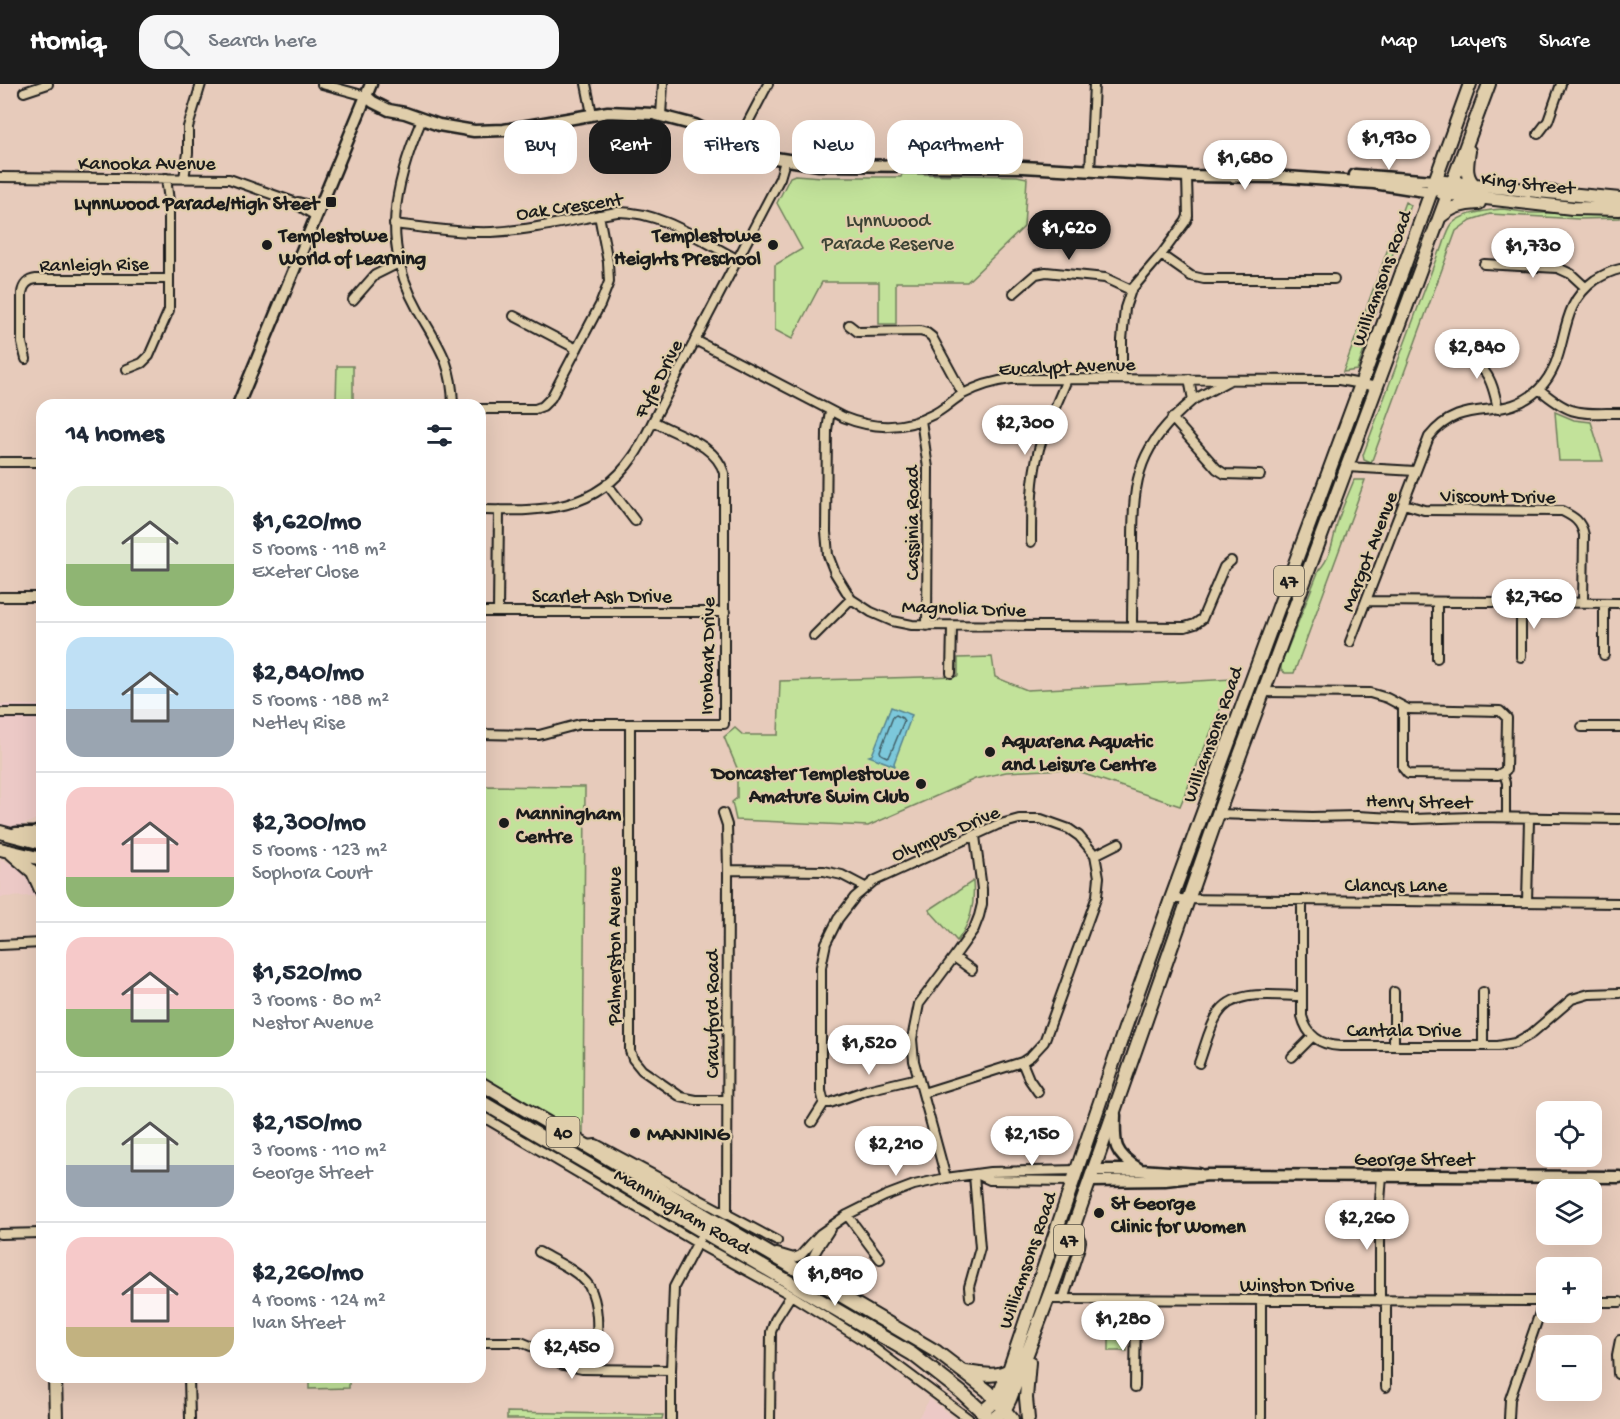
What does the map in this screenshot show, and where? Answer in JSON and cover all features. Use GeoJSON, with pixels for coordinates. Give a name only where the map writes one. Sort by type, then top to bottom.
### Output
{"type":"FeatureCollection","features":[{"type":"Feature","properties":{"kind":"main road"},"geometry":{"type":"LineString","coordinates":[[240,399],[371,84]]}},
{"type":"Feature","properties":{"kind":"main road","name":"Williamsons Road"},"geometry":{"type":"LineString","coordinates":[[1004,1409],[1009,1370],[1171,899],[1470,84]]}},
{"type":"Feature","properties":{"kind":"main road","name":"Williamsons Road"},"geometry":{"type":"LineString","coordinates":[[1004,1409],[1031,1346],[1187,899],[1489,84]]}},
{"type":"Feature","properties":{"kind":"main road"},"geometry":{"type":"LineString","coordinates":[[366,96],[389,110],[457,129],[489,132],[592,114],[623,112],[661,115],[683,121]]}},
{"type":"Feature","properties":{"kind":"main road"},"geometry":{"type":"LineString","coordinates":[[1470,135],[1468,176],[1471,183],[1476,186]]}},
{"type":"Feature","properties":{"kind":"main road"},"geometry":{"type":"LineString","coordinates":[[780,159],[819,165],[1023,166],[1187,176],[1380,176],[1433,187]]}},
{"type":"Feature","properties":{"kind":"main road","name":"King Street"},"geometry":{"type":"LineString","coordinates":[[1433,187],[1476,186],[1620,199]]}},
{"type":"Feature","properties":{"kind":"main road","name":"King Street"},"geometry":{"type":"LineString","coordinates":[[1451,188],[1513,201],[1620,209]]}},
{"type":"Feature","properties":{"kind":"main road"},"geometry":{"type":"LineString","coordinates":[[1440,217],[1451,208],[1464,204],[1513,201]]}},
{"type":"Feature","properties":{"kind":"main road"},"geometry":{"type":"LineString","coordinates":[[1248,689],[1263,692]]}},
{"type":"Feature","properties":{"kind":"main road"},"geometry":{"type":"LineString","coordinates":[[2,833],[36,832]]}},
{"type":"Feature","properties":{"kind":"main road"},"geometry":{"type":"LineString","coordinates":[[2,833],[36,842]]}},
{"type":"Feature","properties":{"kind":"main road"},"geometry":{"type":"LineString","coordinates":[[4,850],[36,858]]}},
{"type":"Feature","properties":{"kind":"main road"},"geometry":{"type":"LineString","coordinates":[[4,850],[33,872],[36,879]]}},
{"type":"Feature","properties":{"kind":"main road","name":"Manningham Road"},"geometry":{"type":"LineString","coordinates":[[486,1098],[585,1145],[937,1352],[964,1372],[1004,1409]]}},
{"type":"Feature","properties":{"kind":"main road","name":"Manningham Road"},"geometry":{"type":"LineString","coordinates":[[486,1098],[700,1237],[785,1280],[929,1366],[988,1416]]}},
{"type":"Feature","properties":{"kind":"main road"},"geometry":{"type":"LineString","coordinates":[[1115,1108],[1115,1147],[1120,1155],[1140,1170]]}},
{"type":"Feature","properties":{"kind":"main road","name":"George Street"},"geometry":{"type":"LineString","coordinates":[[1091,1175],[1140,1170],[1208,1175]]}},
{"type":"Feature","properties":{"kind":"main road"},"geometry":{"type":"LineString","coordinates":[[1076,1176],[1091,1175]]}},
{"type":"Feature","properties":{"kind":"main road","name":"George Street"},"geometry":{"type":"LineString","coordinates":[[1091,1175],[1165,1180],[1208,1175],[1620,1177]]}},
{"type":"Feature","properties":{"kind":"main road"},"geometry":{"type":"LineString","coordinates":[[785,1280],[793,1267]]}},
{"type":"Feature","properties":{"kind":"main road"},"geometry":{"type":"LineString","coordinates":[[1028,1419],[1026,1398],[1031,1346]]}},
{"type":"Feature","properties":{"kind":"main road"},"geometry":{"type":"LineString","coordinates":[[964,1372],[993,1376],[1009,1370]]}},
{"type":"Feature","properties":{"kind":"main road"},"geometry":{"type":"LineString","coordinates":[[55,1383],[56,1419]]}},
{"type":"Feature","properties":{"kind":"main road","name":"47"},"geometry":{"type":"LineString","coordinates":[[988,1416],[1004,1409]]}},
{"type":"Feature","properties":{"kind":"street"},"geometry":{"type":"LineString","coordinates":[[24,92],[48,84]]}},
{"type":"Feature","properties":{"kind":"street"},"geometry":{"type":"LineString","coordinates":[[188,178],[189,123],[201,84]]}},
{"type":"Feature","properties":{"kind":"street"},"geometry":{"type":"LineString","coordinates":[[322,84],[366,96]]}},
{"type":"Feature","properties":{"kind":"street"},"geometry":{"type":"LineString","coordinates":[[586,84],[592,114]]}},
{"type":"Feature","properties":{"kind":"street"},"geometry":{"type":"LineString","coordinates":[[661,115],[663,84]]}},
{"type":"Feature","properties":{"kind":"street"},"geometry":{"type":"LineString","coordinates":[[749,120],[768,84]]}},
{"type":"Feature","properties":{"kind":"street"},"geometry":{"type":"LineString","coordinates":[[1090,171],[1094,84]]}},
{"type":"Feature","properties":{"kind":"street"},"geometry":{"type":"LineString","coordinates":[[1538,134],[1548,122],[1561,84]]}},
{"type":"Feature","properties":{"kind":"street"},"geometry":{"type":"LineString","coordinates":[[422,119],[401,174],[394,224],[399,263],[410,295],[446,360],[452,399]]}},
{"type":"Feature","properties":{"kind":"street","name":"Fyfe Drive"},"geometry":{"type":"LineString","coordinates":[[486,510],[543,510],[585,498],[608,484],[633,457],[782,175],[785,161]]}},
{"type":"Feature","properties":{"kind":"street"},"geometry":{"type":"LineString","coordinates":[[1122,378],[1125,308],[1131,290],[1161,255],[1188,216],[1187,176]]}},
{"type":"Feature","properties":{"kind":"street","name":"Kanooka Avenue"},"geometry":{"type":"LineString","coordinates":[[0,177],[232,179],[318,212]]}},
{"type":"Feature","properties":{"kind":"street"},"geometry":{"type":"LineString","coordinates":[[127,369],[142,363],[152,351],[169,310],[170,178]]}},
{"type":"Feature","properties":{"kind":"street","name":"Oak Crescent"},"geometry":{"type":"LineString","coordinates":[[394,224],[490,232],[628,212],[654,218],[737,260]]}},
{"type":"Feature","properties":{"kind":"street"},"geometry":{"type":"LineString","coordinates":[[486,409],[524,410],[543,406],[551,398],[600,305],[609,282],[608,262],[599,215]]}},
{"type":"Feature","properties":{"kind":"street"},"geometry":{"type":"LineString","coordinates":[[1161,255],[1191,276],[1204,279],[1334,279]]}},
{"type":"Feature","properties":{"kind":"street"},"geometry":{"type":"LineString","coordinates":[[353,300],[375,275],[399,263]]}},
{"type":"Feature","properties":{"kind":"street"},"geometry":{"type":"LineString","coordinates":[[1484,264],[1558,268],[1571,274],[1585,287]]}},
{"type":"Feature","properties":{"kind":"street","name":"Margot Avenue"},"geometry":{"type":"LineString","coordinates":[[1350,642],[1429,437],[1443,422],[1466,412],[1498,409],[1518,403],[1539,389],[1559,359],[1564,326],[1570,309],[1585,287],[1607,273],[1620,269]]}},
{"type":"Feature","properties":{"kind":"street"},"geometry":{"type":"LineString","coordinates":[[1014,293],[1036,274],[1046,272],[1105,278],[1131,290]]}},
{"type":"Feature","properties":{"kind":"street","name":"Ranleigh Rise"},"geometry":{"type":"LineString","coordinates":[[26,359],[22,343],[22,293],[23,287],[30,280],[169,279]]}},
{"type":"Feature","properties":{"kind":"street"},"geometry":{"type":"LineString","coordinates":[[514,316],[577,349]]}},
{"type":"Feature","properties":{"kind":"street"},"geometry":{"type":"LineString","coordinates":[[849,325],[858,332],[927,333],[932,337],[963,394]]}},
{"type":"Feature","properties":{"kind":"street","name":"Eucalypt Avenue"},"geometry":{"type":"LineString","coordinates":[[696,340],[830,411],[852,421],[875,426],[902,425],[921,420],[934,415],[963,394],[995,381],[1011,379],[1339,380],[1378,387]]}},
{"type":"Feature","properties":{"kind":"street"},"geometry":{"type":"LineString","coordinates":[[1453,351],[1478,363],[1486,370],[1494,386],[1498,409]]}},
{"type":"Feature","properties":{"kind":"street"},"geometry":{"type":"LineString","coordinates":[[1031,542],[1031,509],[1037,456],[1066,379]]}},
{"type":"Feature","properties":{"kind":"street"},"geometry":{"type":"LineString","coordinates":[[1132,627],[1133,507],[1137,479],[1144,458],[1153,441],[1172,418],[1193,400],[1232,379]]}},
{"type":"Feature","properties":{"kind":"street"},"geometry":{"type":"LineString","coordinates":[[1189,380],[1193,400]]}},
{"type":"Feature","properties":{"kind":"street"},"geometry":{"type":"LineString","coordinates":[[1539,389],[1571,411],[1620,413]]}},
{"type":"Feature","properties":{"kind":"street","name":"Magnolia Drive"},"geometry":{"type":"LineString","coordinates":[[830,411],[827,430],[826,546],[835,573],[851,598],[882,618],[902,624],[952,627],[1185,627],[1195,624],[1205,614],[1220,575],[1231,561]]}},
{"type":"Feature","properties":{"kind":"street"},"geometry":{"type":"LineString","coordinates":[[1172,418],[1217,469],[1225,474],[1260,475]]}},
{"type":"Feature","properties":{"kind":"street","name":"Cassinia Road"},"geometry":{"type":"LineString","coordinates":[[921,420],[928,468],[927,626]]}},
{"type":"Feature","properties":{"kind":"street","name":"Ironbark Drive"},"geometry":{"type":"LineString","coordinates":[[486,735],[540,735],[580,724],[724,724],[724,478],[722,468],[716,457],[704,448],[653,421]]}},
{"type":"Feature","properties":{"kind":"street"},"geometry":{"type":"LineString","coordinates":[[0,462],[36,462]]}},
{"type":"Feature","properties":{"kind":"street","name":"Margot Avenue"},"geometry":{"type":"LineString","coordinates":[[1347,467],[1415,471]]}},
{"type":"Feature","properties":{"kind":"street"},"geometry":{"type":"LineString","coordinates":[[608,484],[635,521]]}},
{"type":"Feature","properties":{"kind":"street","name":"Viscount Drive"},"geometry":{"type":"LineString","coordinates":[[1404,504],[1424,510],[1562,511],[1574,517],[1582,526],[1584,535],[1583,602]]}},
{"type":"Feature","properties":{"kind":"street"},"geometry":{"type":"LineString","coordinates":[[498,612],[499,510]]}},
{"type":"Feature","properties":{"kind":"street"},"geometry":{"type":"LineString","coordinates":[[0,597],[36,597]]}},
{"type":"Feature","properties":{"kind":"street"},"geometry":{"type":"LineString","coordinates":[[814,636],[851,598]]}},
{"type":"Feature","properties":{"kind":"street"},"geometry":{"type":"LineString","coordinates":[[1367,601],[1620,603]]}},
{"type":"Feature","properties":{"kind":"street"},"geometry":{"type":"LineString","coordinates":[[1437,602],[1437,658]]}},
{"type":"Feature","properties":{"kind":"street"},"geometry":{"type":"LineString","coordinates":[[1521,603],[1521,657]]}},
{"type":"Feature","properties":{"kind":"street"},"geometry":{"type":"LineString","coordinates":[[1604,603],[1604,655]]}},
{"type":"Feature","properties":{"kind":"street","name":"Scarlet Ash Drive"},"geometry":{"type":"LineString","coordinates":[[486,612],[725,612]]}},
{"type":"Feature","properties":{"kind":"street"},"geometry":{"type":"LineString","coordinates":[[951,673],[952,627]]}},
{"type":"Feature","properties":{"kind":"street"},"geometry":{"type":"LineString","coordinates":[[1263,692],[1370,693],[1414,710],[1497,710],[1503,712],[1507,718],[1507,766],[1503,773],[1498,775],[1408,774],[1403,768],[1403,707]]}},
{"type":"Feature","properties":{"kind":"street"},"geometry":{"type":"LineString","coordinates":[[0,713],[36,713]]}},
{"type":"Feature","properties":{"kind":"street","name":"Palmerston Avenue"},"geometry":{"type":"LineString","coordinates":[[630,725],[630,1051],[642,1070],[681,1096],[696,1100],[727,1100]]}},
{"type":"Feature","properties":{"kind":"street"},"geometry":{"type":"LineString","coordinates":[[1582,727],[1620,727]]}},
{"type":"Feature","properties":{"kind":"street"},"geometry":{"type":"LineString","coordinates":[[1503,773],[1506,783],[1506,818]]}},
{"type":"Feature","properties":{"kind":"street","name":"Crawford Road"},"geometry":{"type":"LineString","coordinates":[[723,813],[727,825],[728,870],[727,1215]]}},
{"type":"Feature","properties":{"kind":"street","name":"Henry Street"},"geometry":{"type":"LineString","coordinates":[[1218,814],[1312,818],[1357,816],[1413,819],[1620,819]]}},
{"type":"Feature","properties":{"kind":"street","name":"Olympus Drive"},"geometry":{"type":"LineString","coordinates":[[824,1103],[821,1091],[823,955],[831,931],[838,919],[865,887],[975,836],[1009,822],[1030,819],[1041,819],[1069,828],[1095,855]]}},
{"type":"Feature","properties":{"kind":"street"},"geometry":{"type":"LineString","coordinates":[[1527,902],[1529,819]]}},
{"type":"Feature","properties":{"kind":"street"},"geometry":{"type":"LineString","coordinates":[[946,1178],[912,1050],[916,1013],[924,997],[974,929],[982,904],[975,836]]}},
{"type":"Feature","properties":{"kind":"street"},"geometry":{"type":"LineString","coordinates":[[923,1093],[1022,1062],[1044,1042],[1097,896],[1099,877],[1095,855],[1119,843]]}},
{"type":"Feature","properties":{"kind":"street"},"geometry":{"type":"LineString","coordinates":[[728,870],[824,871],[842,875],[865,887]]}},
{"type":"Feature","properties":{"kind":"street","name":"Clancys Lane"},"geometry":{"type":"LineString","coordinates":[[1171,899],[1620,903]]}},
{"type":"Feature","properties":{"kind":"street"},"geometry":{"type":"LineString","coordinates":[[1292,1057],[1312,1036],[1304,1024],[1302,900]]}},
{"type":"Feature","properties":{"kind":"street"},"geometry":{"type":"LineString","coordinates":[[0,945],[36,943]]}},
{"type":"Feature","properties":{"kind":"street"},"geometry":{"type":"LineString","coordinates":[[954,957],[972,970]]}},
{"type":"Feature","properties":{"kind":"street"},"geometry":{"type":"LineString","coordinates":[[1394,992],[1394,1046]]}},
{"type":"Feature","properties":{"kind":"street"},"geometry":{"type":"LineString","coordinates":[[1483,1046],[1484,992]]}},
{"type":"Feature","properties":{"kind":"street","name":"Cantala Drive"},"geometry":{"type":"LineString","coordinates":[[1312,1036],[1332,1046],[1498,1046],[1523,1039],[1572,999],[1589,994],[1620,993]]}},
{"type":"Feature","properties":{"kind":"street"},"geometry":{"type":"LineString","coordinates":[[1199,1063],[1213,1023],[1226,1004],[1237,998],[1249,996],[1302,996]]}},
{"type":"Feature","properties":{"kind":"street"},"geometry":{"type":"LineString","coordinates":[[1022,1062],[1029,1079],[1038,1092]]}},
{"type":"Feature","properties":{"kind":"street"},"geometry":{"type":"LineString","coordinates":[[812,1122],[824,1103],[918,1078]]}},
{"type":"Feature","properties":{"kind":"street","name":"Manningham Road"},"geometry":{"type":"LineString","coordinates":[[585,1145],[596,1144],[777,1241]]}},
{"type":"Feature","properties":{"kind":"street"},"geometry":{"type":"LineString","coordinates":[[755,1245],[794,1258],[801,1256],[812,1240],[847,1215],[900,1189],[946,1178],[976,1175],[990,1180],[1076,1176]]}},
{"type":"Feature","properties":{"kind":"street"},"geometry":{"type":"LineString","coordinates":[[970,1297],[969,1287],[980,1248],[976,1175]]}},
{"type":"Feature","properties":{"kind":"street"},"geometry":{"type":"LineString","coordinates":[[1379,1176],[1386,1388]]}},
{"type":"Feature","properties":{"kind":"street"},"geometry":{"type":"LineString","coordinates":[[847,1215],[880,1259]]}},
{"type":"Feature","properties":{"kind":"street","name":"Manningham Road"},"geometry":{"type":"LineString","coordinates":[[738,1221],[740,1237]]}},
{"type":"Feature","properties":{"kind":"street"},"geometry":{"type":"LineString","coordinates":[[671,1419],[670,1370],[674,1287],[700,1237],[716,1222]]}},
{"type":"Feature","properties":{"kind":"street","name":"Williamsons Road"},"geometry":{"type":"LineString","coordinates":[[1063,1300],[1081,1241],[1074,1226]]}},
{"type":"Feature","properties":{"kind":"street"},"geometry":{"type":"LineString","coordinates":[[816,1281],[811,1272],[811,1266],[818,1245],[830,1227]]}},
{"type":"Feature","properties":{"kind":"street"},"geometry":{"type":"LineString","coordinates":[[0,1234],[36,1233]]}},
{"type":"Feature","properties":{"kind":"street","name":"Manningham Road"},"geometry":{"type":"LineString","coordinates":[[700,1237],[866,1342]]}},
{"type":"Feature","properties":{"kind":"street"},"geometry":{"type":"LineString","coordinates":[[539,1252],[575,1273],[588,1285],[596,1314],[596,1369]]}},
{"type":"Feature","properties":{"kind":"street"},"geometry":{"type":"LineString","coordinates":[[770,1419],[771,1332],[775,1320],[791,1295]]}},
{"type":"Feature","properties":{"kind":"street","name":"Winston Drive"},"geometry":{"type":"LineString","coordinates":[[1048,1299],[1536,1301]]}},
{"type":"Feature","properties":{"kind":"street"},"geometry":{"type":"LineString","coordinates":[[1136,1300],[1136,1387]]}},
{"type":"Feature","properties":{"kind":"street"},"geometry":{"type":"LineString","coordinates":[[1261,1419],[1262,1301]]}},
{"type":"Feature","properties":{"kind":"street"},"geometry":{"type":"LineString","coordinates":[[1602,1302],[1620,1302]]}},
{"type":"Feature","properties":{"kind":"street"},"geometry":{"type":"LineString","coordinates":[[1509,1419],[1510,1399],[1537,1323]]}},
{"type":"Feature","properties":{"kind":"street"},"geometry":{"type":"LineString","coordinates":[[864,1326],[866,1342],[969,1419]]}},
{"type":"Feature","properties":{"kind":"street"},"geometry":{"type":"LineString","coordinates":[[866,1342],[883,1337]]}},
{"type":"Feature","properties":{"kind":"street"},"geometry":{"type":"LineString","coordinates":[[1618,1374],[1617,1355],[1620,1340]]}},
{"type":"Feature","properties":{"kind":"street"},"geometry":{"type":"LineString","coordinates":[[486,1342],[521,1342],[543,1351],[563,1365],[582,1369],[670,1370]]}},
{"type":"Feature","properties":{"kind":"street"},"geometry":{"type":"LineString","coordinates":[[189,1383],[190,1419]]}},
{"type":"Feature","properties":{"kind":"shaded area"},"geometry":{"type":"Polygon","coordinates":[[[0,704],[36,705],[36,819],[18,828],[0,826],[0,704]]]}},
{"type":"Feature","properties":{"kind":"shaded area"},"geometry":{"type":"Polygon","coordinates":[[[0,860],[16,865],[34,887],[35,896],[0,897],[0,860]]]}},
{"type":"Feature","properties":{"kind":"shaded area"},"geometry":{"type":"Polygon","coordinates":[[[930,1399],[951,1416],[955,1419],[917,1419],[930,1399]]]}},
{"type":"Feature","properties":{"kind":"green space","name":"Lynnwood Parade Reserve"},"geometry":{"type":"Polygon","coordinates":[[[902,174],[1027,178],[1024,227],[967,282],[896,282],[896,324],[879,324],[879,282],[822,282],[792,339],[775,330],[775,265],[802,249],[777,203],[790,177],[795,175],[901,177],[902,174]]]}},
{"type":"Feature","properties":{"kind":"green space"},"geometry":{"type":"Polygon","coordinates":[[[1405,202],[1411,205],[1393,252],[1388,278],[1367,328],[1366,345],[1357,370],[1343,372],[1405,202]]]}},
{"type":"Feature","properties":{"kind":"green space"},"geometry":{"type":"Polygon","coordinates":[[[1503,209],[1530,213],[1620,213],[1620,218],[1579,219],[1490,214],[1471,220],[1456,231],[1371,463],[1364,460],[1363,455],[1450,227],[1462,217],[1483,211],[1503,209]]]}},
{"type":"Feature","properties":{"kind":"green space"},"geometry":{"type":"Polygon","coordinates":[[[337,366],[353,366],[353,399],[336,399],[337,366]]]}},
{"type":"Feature","properties":{"kind":"green space"},"geometry":{"type":"Polygon","coordinates":[[[1555,412],[1574,420],[1591,422],[1603,461],[1559,461],[1555,412]]]}},
{"type":"Feature","properties":{"kind":"green space"},"geometry":{"type":"Polygon","coordinates":[[[1354,480],[1365,480],[1294,673],[1285,673],[1281,670],[1281,665],[1319,570],[1329,553],[1354,480]]]}},
{"type":"Feature","properties":{"kind":"green space","name":"Aquarena Aquatic and Leisure Centre"},"geometry":{"type":"Polygon","coordinates":[[[992,657],[995,677],[1027,690],[1233,679],[1180,806],[1069,769],[1006,772],[975,779],[868,826],[736,820],[732,802],[737,798],[737,768],[724,737],[735,728],[743,735],[778,735],[780,681],[958,676],[958,658],[992,657]]]}},
{"type":"Feature","properties":{"kind":"green space","name":"Manningham Centre"},"geometry":{"type":"Polygon","coordinates":[[[486,786],[585,787],[583,1136],[579,1141],[486,1087],[486,786]]]}},
{"type":"Feature","properties":{"kind":"green space"},"geometry":{"type":"Polygon","coordinates":[[[973,881],[971,913],[957,941],[929,910],[973,881]]]}},
{"type":"Feature","properties":{"kind":"green space"},"geometry":{"type":"Polygon","coordinates":[[[1109,1308],[1127,1310],[1127,1351],[1109,1351],[1109,1308]]]}},
{"type":"Feature","properties":{"kind":"green space"},"geometry":{"type":"Polygon","coordinates":[[[309,1383],[349,1383],[349,1388],[309,1389],[309,1383]]]}},
{"type":"Feature","properties":{"kind":"green space"},"geometry":{"type":"Polygon","coordinates":[[[507,1412],[663,1415],[662,1419],[507,1419],[507,1412]]]}},
{"type":"Feature","properties":{"kind":"water"},"geometry":{"type":"Polygon","coordinates":[[[891,707],[912,715],[894,763],[895,766],[869,756],[872,755],[891,707]]]}},
{"type":"Feature","properties":{"kind":"place","name":"Lynnwood Parade/High Steet"},"geometry":{"type":"Point","coordinates":[331,202]}},
{"type":"Feature","properties":{"kind":"place","name":"Templestowe World of Learning"},"geometry":{"type":"Point","coordinates":[267,245]}},
{"type":"Feature","properties":{"kind":"place","name":"Templestowe Heights Preschool"},"geometry":{"type":"Point","coordinates":[773,245]}},
{"type":"Feature","properties":{"kind":"place","name":"Aquarena Aquatic and Leisure Centre"},"geometry":{"type":"Point","coordinates":[990,752]}},
{"type":"Feature","properties":{"kind":"place","name":"Doncaster Templestowe Amature Swim Club"},"geometry":{"type":"Point","coordinates":[921,784]}},
{"type":"Feature","properties":{"kind":"place","name":"Manningham Centre"},"geometry":{"type":"Point","coordinates":[504,823]}},
{"type":"Feature","properties":{"kind":"place","name":"MANNING"},"geometry":{"type":"Point","coordinates":[635,1133]}},
{"type":"Feature","properties":{"kind":"place","name":"St George Clinic for Women"},"geometry":{"type":"Point","coordinates":[1099,1213]}}]}
